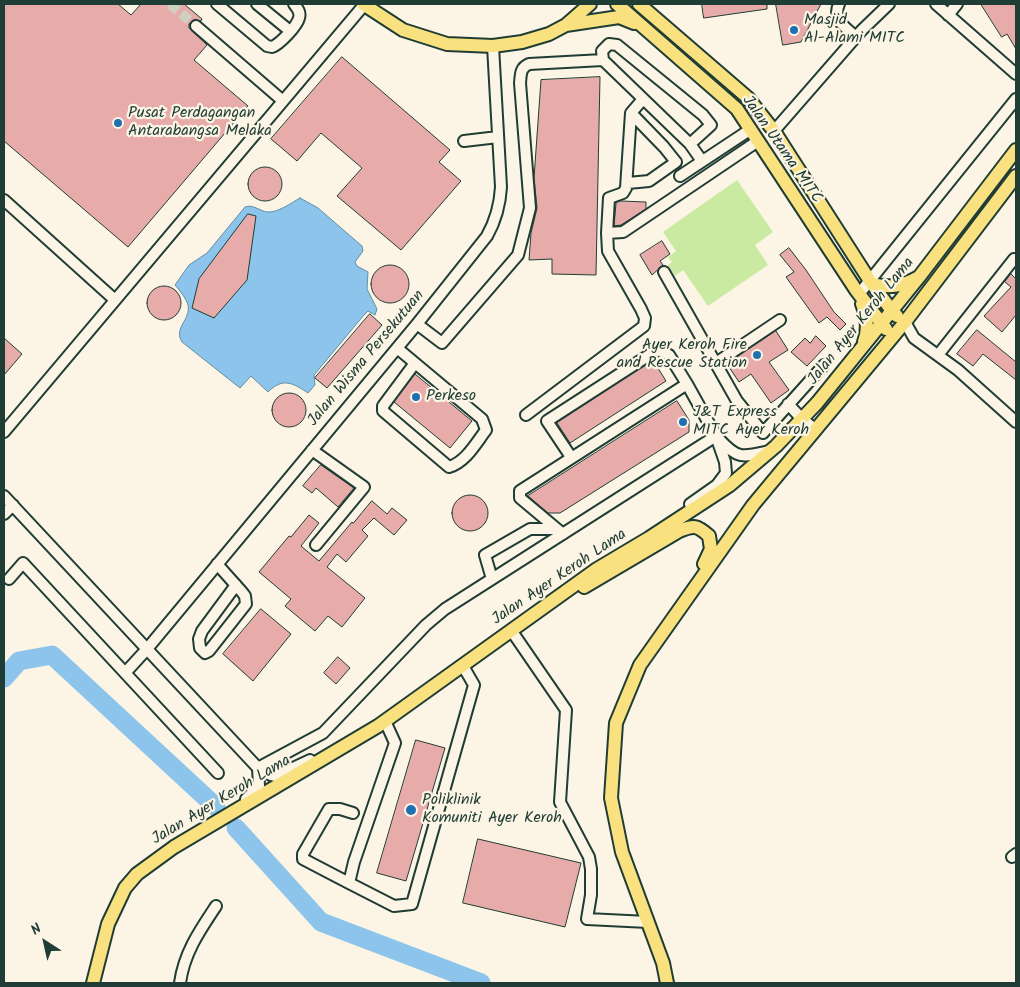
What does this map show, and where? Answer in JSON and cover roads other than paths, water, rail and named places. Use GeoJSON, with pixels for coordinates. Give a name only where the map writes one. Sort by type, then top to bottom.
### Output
{"type":"FeatureCollection","features":[{"type":"Feature","properties":{"kind":"main road"},"geometry":{"type":"LineString","coordinates":[[364,4],[403,30],[411,33],[446,44],[493,46],[549,34],[566,25],[590,4]]}},
{"type":"Feature","properties":{"kind":"main road","name":"Jalan Utama MITC"},"geometry":{"type":"LineString","coordinates":[[617,4],[737,109],[859,294],[881,324],[894,335]]}},
{"type":"Feature","properties":{"kind":"main road"},"geometry":{"type":"LineString","coordinates":[[639,4],[748,98],[774,131],[871,283],[892,311],[905,322]]}},
{"type":"Feature","properties":{"kind":"main road"},"geometry":{"type":"LineString","coordinates":[[646,4],[654,17]]}},
{"type":"Feature","properties":{"kind":"main road"},"geometry":{"type":"LineString","coordinates":[[566,25],[619,17],[643,27]]}},
{"type":"Feature","properties":{"kind":"main road","name":"Jalan Ayer Keroh Lama"},"geometry":{"type":"LineString","coordinates":[[93,983],[108,924],[125,888],[137,874],[174,847],[382,723],[597,569],[730,486],[770,451],[817,404],[920,277],[1016,150]]}},
{"type":"Feature","properties":{"kind":"main road","name":"Jalan Ayer Keroh Lama"},"geometry":{"type":"LineString","coordinates":[[667,983],[663,963],[622,852],[611,798],[616,723],[640,665],[753,505],[905,322],[1016,176]]}},
{"type":"Feature","properties":{"kind":"main road"},"geometry":{"type":"LineString","coordinates":[[871,283],[895,287],[920,277]]}},
{"type":"Feature","properties":{"kind":"main road"},"geometry":{"type":"LineString","coordinates":[[859,294],[867,323],[866,339],[862,347]]}},
{"type":"Feature","properties":{"kind":"main road"},"geometry":{"type":"LineString","coordinates":[[527,618],[679,531],[692,526],[701,529],[709,536],[711,549],[706,562],[690,584],[655,643]]}},
{"type":"Feature","properties":{"kind":"street"},"geometry":{"type":"LineString","coordinates":[[217,4],[267,46],[272,47],[299,20],[299,11],[294,4]]}},
{"type":"Feature","properties":{"kind":"street"},"geometry":{"type":"LineString","coordinates":[[257,4],[290,31]]}},
{"type":"Feature","properties":{"kind":"street"},"geometry":{"type":"LineString","coordinates":[[4,432],[364,4]]}},
{"type":"Feature","properties":{"kind":"street"},"geometry":{"type":"LineString","coordinates":[[839,4],[836,12],[837,19],[856,37]]}},
{"type":"Feature","properties":{"kind":"street"},"geometry":{"type":"LineString","coordinates":[[774,131],[856,37],[889,4]]}},
{"type":"Feature","properties":{"kind":"street"},"geometry":{"type":"LineString","coordinates":[[936,4],[1016,74]]}},
{"type":"Feature","properties":{"kind":"street"},"geometry":{"type":"LineString","coordinates":[[948,15],[957,4]]}},
{"type":"Feature","properties":{"kind":"street"},"geometry":{"type":"LineString","coordinates":[[196,26],[283,101]]}},
{"type":"Feature","properties":{"kind":"street"},"geometry":{"type":"LineString","coordinates":[[690,144],[711,125],[704,115],[617,45],[609,44],[602,51],[603,60],[690,144],[702,161]]}},
{"type":"Feature","properties":{"kind":"street","name":"Jalan Wisma Persekutuan"},"geometry":{"type":"LineString","coordinates":[[124,673],[147,649],[417,324],[487,236],[495,220],[500,203],[501,187],[493,46]]}},
{"type":"Feature","properties":{"kind":"street"},"geometry":{"type":"LineString","coordinates":[[417,324],[442,343],[518,255],[530,208],[520,83],[521,71],[529,64],[603,60]]}},
{"type":"Feature","properties":{"kind":"street"},"geometry":{"type":"LineString","coordinates":[[526,415],[644,326],[645,318],[641,309],[608,251],[607,233],[609,198],[623,193],[628,182],[631,113],[643,99]]}},
{"type":"Feature","properties":{"kind":"street"},"geometry":{"type":"LineString","coordinates":[[859,294],[871,283],[1016,99]]}},
{"type":"Feature","properties":{"kind":"street"},"geometry":{"type":"LineString","coordinates":[[628,182],[649,181],[676,162],[631,113]]}},
{"type":"Feature","properties":{"kind":"street"},"geometry":{"type":"LineString","coordinates":[[680,176],[750,129]]}},
{"type":"Feature","properties":{"kind":"street"},"geometry":{"type":"LineString","coordinates":[[464,141],[498,137]]}},
{"type":"Feature","properties":{"kind":"street"},"geometry":{"type":"LineString","coordinates":[[607,233],[624,232],[758,141]]}},
{"type":"Feature","properties":{"kind":"street"},"geometry":{"type":"LineString","coordinates":[[4,200],[115,300]]}},
{"type":"Feature","properties":{"kind":"street"},"geometry":{"type":"LineString","coordinates":[[938,355],[1014,259]]}},
{"type":"Feature","properties":{"kind":"street"},"geometry":{"type":"LineString","coordinates":[[664,272],[737,401],[763,433],[824,365]]}},
{"type":"Feature","properties":{"kind":"street"},"geometry":{"type":"LineString","coordinates":[[716,363],[780,320]]}},
{"type":"Feature","properties":{"kind":"street"},"geometry":{"type":"LineString","coordinates":[[905,322],[914,338],[958,370],[1016,422]]}},
{"type":"Feature","properties":{"kind":"street"},"geometry":{"type":"LineString","coordinates":[[894,335],[914,338]]}},
{"type":"Feature","properties":{"kind":"street"},"geometry":{"type":"LineString","coordinates":[[397,348],[415,363],[482,419],[485,424],[486,430],[465,458],[456,465],[449,467],[383,411],[384,406],[415,363]]}},
{"type":"Feature","properties":{"kind":"street"},"geometry":{"type":"LineString","coordinates":[[571,457],[547,421],[657,350],[669,354],[716,436],[725,462],[726,473],[717,485],[597,569]]}},
{"type":"Feature","properties":{"kind":"street"},"geometry":{"type":"LineString","coordinates":[[560,531],[520,498],[520,491],[687,384]]}},
{"type":"Feature","properties":{"kind":"street"},"geometry":{"type":"LineString","coordinates":[[788,404],[816,430]]}},
{"type":"Feature","properties":{"kind":"street"},"geometry":{"type":"LineString","coordinates":[[716,436],[730,451],[739,455],[750,456],[770,451]]}},
{"type":"Feature","properties":{"kind":"street"},"geometry":{"type":"LineString","coordinates":[[258,768],[318,737],[426,624],[445,609],[492,579],[560,531],[716,436]]}},
{"type":"Feature","properties":{"kind":"street"},"geometry":{"type":"LineString","coordinates":[[312,450],[364,487],[316,545]]}},
{"type":"Feature","properties":{"kind":"street"},"geometry":{"type":"LineString","coordinates":[[4,496],[258,768],[276,776],[382,723],[396,743],[354,862],[349,883]]}},
{"type":"Feature","properties":{"kind":"street"},"geometry":{"type":"LineString","coordinates":[[4,514],[13,505]]}},
{"type":"Feature","properties":{"kind":"street"},"geometry":{"type":"LineString","coordinates":[[492,579],[485,555],[530,529],[560,531]]}},
{"type":"Feature","properties":{"kind":"street"},"geometry":{"type":"LineString","coordinates":[[9,578],[23,563],[218,773]]}},
{"type":"Feature","properties":{"kind":"street"},"geometry":{"type":"LineString","coordinates":[[217,564],[236,585],[245,596],[246,604],[210,651],[204,653],[200,648],[199,639],[202,632],[236,585]]}},
{"type":"Feature","properties":{"kind":"street"},"geometry":{"type":"LineString","coordinates":[[511,630],[566,710],[560,802],[589,857],[592,869],[591,895],[586,919],[648,922]]}},
{"type":"Feature","properties":{"kind":"street"},"geometry":{"type":"LineString","coordinates":[[353,813],[340,809],[329,809],[303,854],[304,859],[394,906],[412,904],[474,686],[463,666]]}},
{"type":"Feature","properties":{"kind":"street"},"geometry":{"type":"LineString","coordinates":[[174,847],[250,797],[259,786],[258,768]]}},
{"type":"Feature","properties":{"kind":"street"},"geometry":{"type":"LineString","coordinates":[[180,983],[182,968],[193,941],[216,906]]}},
{"type":"Feature","properties":{"kind":"water"},"geometry":{"type":"Polygon","coordinates":[[[300,198],[318,208],[362,246],[363,251],[355,262],[357,266],[368,272],[367,289],[377,309],[375,315],[368,311],[364,315],[314,375],[315,385],[308,393],[288,383],[278,384],[268,392],[251,376],[240,388],[182,342],[180,332],[187,315],[188,305],[175,285],[189,265],[207,253],[245,207],[251,206],[271,212],[300,198]]]}},
{"type":"Feature","properties":{"kind":"waterway"},"geometry":{"type":"LineString","coordinates":[[4,678],[19,661],[52,655],[216,807]]}},
{"type":"Feature","properties":{"kind":"waterway"},"geometry":{"type":"LineString","coordinates":[[236,828],[321,922],[481,983]]}},
{"type":"Feature","properties":{"kind":"tunnel"},"geometry":{"type":"LineString","coordinates":[[170,4],[196,26]]}},
{"type":"Feature","properties":{"kind":"place","name":"Masjid Al-Alami MITC"},"geometry":{"type":"Point","coordinates":[794,30]}},
{"type":"Feature","properties":{"kind":"place","name":"Pusat Perdagangan Antarabangsa Melaka"},"geometry":{"type":"Point","coordinates":[118,123]}},
{"type":"Feature","properties":{"kind":"place","name":"Ayer Keroh Fire and Rescue Station"},"geometry":{"type":"Point","coordinates":[757,355]}},
{"type":"Feature","properties":{"kind":"place","name":"Perkeso"},"geometry":{"type":"Point","coordinates":[416,397]}},
{"type":"Feature","properties":{"kind":"place","name":"J&T Express MITC Ayer Keroh"},"geometry":{"type":"Point","coordinates":[683,422]}},
{"type":"Feature","properties":{"kind":"place","name":"Poliklinik Komuniti Ayer Keroh"},"geometry":{"type":"Point","coordinates":[411,810]}}]}
